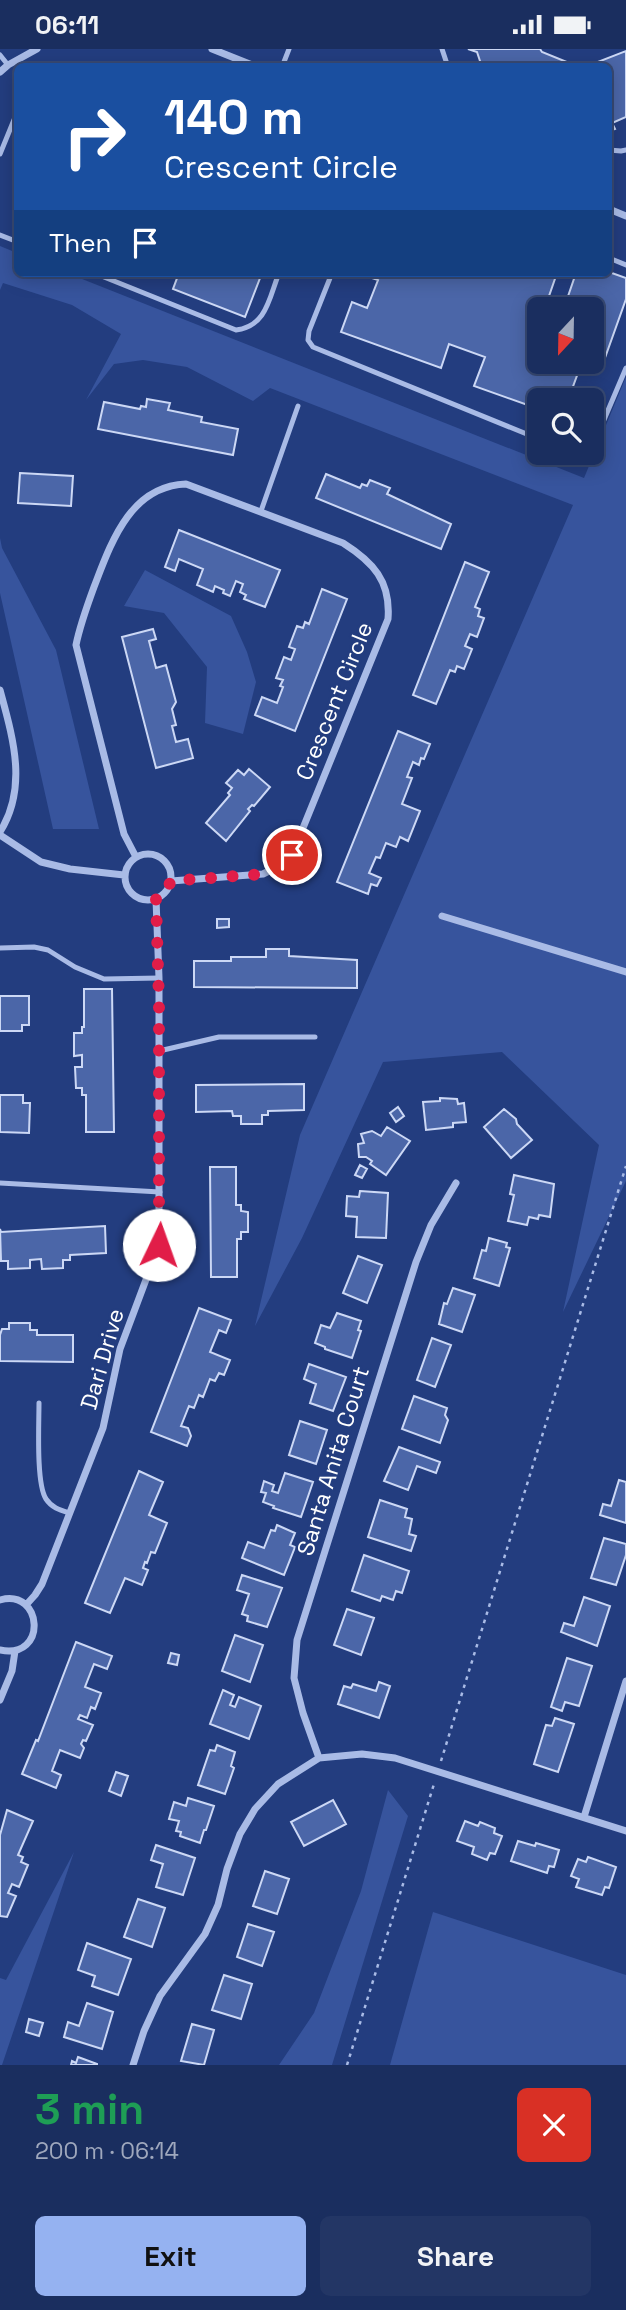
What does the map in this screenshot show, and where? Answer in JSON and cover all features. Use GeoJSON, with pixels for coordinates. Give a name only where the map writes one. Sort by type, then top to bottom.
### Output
{"type":"FeatureCollection","features":[{"type":"Feature","properties":{"kind":"street"},"geometry":{"type":"LineString","coordinates":[[0,72],[37,49]]}},
{"type":"Feature","properties":{"kind":"street"},"geometry":{"type":"LineString","coordinates":[[212,49],[247,63]]}},
{"type":"Feature","properties":{"kind":"street","name":"Crescent Circle"},"geometry":{"type":"LineString","coordinates":[[136,857],[124,834],[76,645],[79,630],[117,533],[129,512],[148,496],[172,485],[186,484],[343,543],[364,556],[380,575],[387,590],[390,603],[388,619],[292,855],[263,874],[171,881]]}},
{"type":"Feature","properties":{"kind":"street"},"geometry":{"type":"LineString","coordinates":[[0,690],[14,744],[17,780],[12,809],[0,834],[41,862],[70,869],[124,875]]}},
{"type":"Feature","properties":{"kind":"street"},"geometry":{"type":"LineString","coordinates":[[146,854],[161,858],[168,866],[171,881],[165,893],[156,899],[144,901],[133,896],[126,887],[124,875],[128,864],[136,857],[146,854]]}},
{"type":"Feature","properties":{"kind":"street","name":"Dari Drive"},"geometry":{"type":"LineString","coordinates":[[26,1605],[40,1589],[103,1428],[120,1349],[159,1245],[159,978],[156,899]]}},
{"type":"Feature","properties":{"kind":"street"},"geometry":{"type":"LineString","coordinates":[[442,916],[626,972]]}},
{"type":"Feature","properties":{"kind":"street","name":"Santa Anita Court"},"geometry":{"type":"LineString","coordinates":[[319,1758],[293,1678],[297,1640],[416,1262],[431,1225],[456,1182]]}},
{"type":"Feature","properties":{"kind":"street"},"geometry":{"type":"LineString","coordinates":[[0,1600],[13,1599],[26,1605],[34,1617],[34,1631],[28,1644],[15,1651],[0,1650]]}},
{"type":"Feature","properties":{"kind":"street"},"geometry":{"type":"LineString","coordinates":[[0,1700],[12,1671],[15,1651]]}},
{"type":"Feature","properties":{"kind":"street"},"geometry":{"type":"LineString","coordinates":[[584,1817],[626,1681]]}},
{"type":"Feature","properties":{"kind":"street"},"geometry":{"type":"LineString","coordinates":[[133,2065],[144,2031],[160,1996],[205,1934],[218,1905],[240,1834],[255,1809],[278,1784],[319,1758],[362,1754],[395,1758],[626,1831]]}},
{"type":"Feature","properties":{"kind":"lane"},"geometry":{"type":"LineString","coordinates":[[0,55],[8,65]]}},
{"type":"Feature","properties":{"kind":"lane"},"geometry":{"type":"LineString","coordinates":[[0,154],[14,120]]}},
{"type":"Feature","properties":{"kind":"lane"},"geometry":{"type":"LineString","coordinates":[[104,277],[236,330],[248,328],[260,320],[277,277]]}},
{"type":"Feature","properties":{"kind":"lane"},"geometry":{"type":"LineString","coordinates":[[330,277],[309,331],[308,340],[313,347],[527,434]]}},
{"type":"Feature","properties":{"kind":"lane"},"geometry":{"type":"LineString","coordinates":[[604,419],[626,367]]}},
{"type":"Feature","properties":{"kind":"lane"},"geometry":{"type":"LineString","coordinates":[[261,511],[298,406]]}},
{"type":"Feature","properties":{"kind":"lane"},"geometry":{"type":"LineString","coordinates":[[0,948],[34,947],[48,950],[83,972],[104,979],[159,978]]}},
{"type":"Feature","properties":{"kind":"lane"},"geometry":{"type":"LineString","coordinates":[[159,1051],[219,1037],[315,1037]]}},
{"type":"Feature","properties":{"kind":"lane"},"geometry":{"type":"LineString","coordinates":[[0,1183],[160,1192]]}},
{"type":"Feature","properties":{"kind":"lane"},"geometry":{"type":"LineString","coordinates":[[39,1403],[43,1495],[52,1506],[70,1513]]}},
{"type":"Feature","properties":{"kind":"path"},"geometry":{"type":"LineString","coordinates":[[347,2065],[626,1166]]}},
{"type":"Feature","properties":{"kind":"shaded area"},"geometry":{"type":"Polygon","coordinates":[[[0,246],[14,252],[14,277],[77,277],[527,455],[527,465],[551,465],[584,478],[589,465],[604,465],[604,430],[626,377],[626,1181],[563,1312],[599,1145],[502,1052],[383,1062],[302,1238],[255,1326],[300,1135],[573,505],[270,388],[253,401],[187,367],[143,360],[114,364],[86,400],[121,334],[72,305],[3,283],[0,290],[0,246]]]}},
{"type":"Feature","properties":{"kind":"shaded area"},"geometry":{"type":"Polygon","coordinates":[[[0,538],[2,548],[56,650],[99,829],[53,829],[0,593],[0,538]]]}},
{"type":"Feature","properties":{"kind":"shaded area"},"geometry":{"type":"Polygon","coordinates":[[[145,570],[231,616],[247,652],[256,682],[243,734],[205,723],[207,667],[164,613],[124,606],[145,570]]]}},
{"type":"Feature","properties":{"kind":"shaded area"},"geometry":{"type":"Polygon","coordinates":[[[388,1790],[408,1816],[332,2065],[279,2065],[314,2013],[361,1891],[388,1790]]]}},
{"type":"Feature","properties":{"kind":"shaded area"},"geometry":{"type":"Polygon","coordinates":[[[74,1852],[0,2065],[0,1978],[6,1980],[74,1852]]]}},
{"type":"Feature","properties":{"kind":"shaded area"},"geometry":{"type":"Polygon","coordinates":[[[433,1912],[626,1975],[626,2065],[390,2065],[433,1912]]]}},
{"type":"Feature","properties":{"kind":"building"},"geometry":{"type":"Polygon","coordinates":[[[468,49],[540,49],[569,63],[481,63],[477,52],[468,49]]]}},
{"type":"Feature","properties":{"kind":"building"},"geometry":{"type":"Polygon","coordinates":[[[626,51],[626,117],[612,123],[612,63],[595,63],[626,51]]]}},
{"type":"Feature","properties":{"kind":"building"},"geometry":{"type":"Polygon","coordinates":[[[612,273],[626,278],[626,299],[604,361],[604,297],[568,297],[575,277],[612,277],[612,273]]]}},
{"type":"Feature","properties":{"kind":"building"},"geometry":{"type":"Polygon","coordinates":[[[178,277],[260,277],[245,317],[173,289],[178,277]]]}},
{"type":"Feature","properties":{"kind":"building"},"geometry":{"type":"Polygon","coordinates":[[[369,277],[556,277],[549,297],[527,297],[527,375],[577,375],[572,388],[527,388],[527,405],[474,386],[485,357],[449,344],[441,368],[341,332],[352,302],[367,308],[378,280],[369,277]]]}},
{"type":"Feature","properties":{"kind":"building"},"geometry":{"type":"Polygon","coordinates":[[[147,399],[170,403],[168,410],[202,417],[201,422],[238,429],[233,455],[98,429],[104,402],[140,409],[141,406],[146,407],[147,399]]]}},
{"type":"Feature","properties":{"kind":"building"},"geometry":{"type":"Polygon","coordinates":[[[20,473],[73,476],[71,506],[18,503],[20,473]]]}},
{"type":"Feature","properties":{"kind":"building"},"geometry":{"type":"Polygon","coordinates":[[[326,474],[360,488],[362,484],[367,486],[370,480],[390,488],[387,494],[451,524],[441,549],[316,498],[326,474]]]}},
{"type":"Feature","properties":{"kind":"building"},"geometry":{"type":"Polygon","coordinates":[[[179,530],[280,570],[265,607],[244,599],[246,595],[240,592],[243,584],[236,581],[230,596],[215,586],[213,592],[197,585],[203,569],[179,559],[175,571],[165,567],[179,530]]]}},
{"type":"Feature","properties":{"kind":"building"},"geometry":{"type":"Polygon","coordinates":[[[465,562],[489,572],[475,607],[480,609],[478,616],[484,618],[477,637],[470,634],[465,646],[472,649],[464,669],[457,666],[455,672],[450,670],[436,704],[413,695],[465,562]]]}},
{"type":"Feature","properties":{"kind":"building"},"geometry":{"type":"Polygon","coordinates":[[[322,589],[347,599],[295,731],[255,715],[262,697],[277,703],[283,680],[276,678],[284,657],[291,660],[295,649],[289,647],[297,626],[303,628],[305,622],[309,624],[322,589]]]}},
{"type":"Feature","properties":{"kind":"building"},"geometry":{"type":"Polygon","coordinates":[[[153,629],[156,639],[149,641],[156,668],[166,665],[176,702],[172,709],[176,725],[172,726],[176,742],[188,739],[193,758],[156,768],[122,637],[153,629]]]}},
{"type":"Feature","properties":{"kind":"building"},"geometry":{"type":"Polygon","coordinates":[[[398,731],[430,744],[419,765],[413,762],[407,777],[412,778],[402,804],[420,811],[408,841],[400,837],[396,847],[386,843],[380,858],[376,857],[369,873],[381,878],[377,886],[371,884],[368,894],[337,882],[398,731]]]}},
{"type":"Feature","properties":{"kind":"building"},"geometry":{"type":"Polygon","coordinates":[[[249,769],[270,787],[254,806],[248,809],[250,811],[226,841],[206,823],[230,795],[228,793],[232,788],[226,783],[238,770],[244,775],[249,769]]]}},
{"type":"Feature","properties":{"kind":"building"},"geometry":{"type":"Polygon","coordinates":[[[217,919],[229,919],[229,927],[217,928],[217,919]]]}},
{"type":"Feature","properties":{"kind":"building"},"geometry":{"type":"Polygon","coordinates":[[[266,949],[289,949],[289,956],[357,960],[357,988],[194,987],[194,961],[266,957],[266,949]]]}},
{"type":"Feature","properties":{"kind":"building"},"geometry":{"type":"Polygon","coordinates":[[[84,989],[112,989],[114,1132],[86,1132],[86,1095],[82,1095],[82,1088],[76,1088],[75,1067],[82,1067],[82,1055],[74,1056],[74,1033],[82,1033],[84,1027],[84,989]]]}},
{"type":"Feature","properties":{"kind":"building"},"geometry":{"type":"Polygon","coordinates":[[[0,996],[29,996],[29,1025],[22,1025],[22,1031],[0,1031],[0,996]]]}},
{"type":"Feature","properties":{"kind":"building"},"geometry":{"type":"Polygon","coordinates":[[[304,1084],[304,1110],[268,1111],[268,1115],[262,1115],[262,1124],[241,1124],[241,1116],[233,1116],[232,1111],[196,1112],[196,1085],[304,1084]]]}},
{"type":"Feature","properties":{"kind":"building"},"geometry":{"type":"Polygon","coordinates":[[[0,1095],[23,1095],[23,1103],[30,1103],[29,1133],[0,1132],[0,1095]]]}},
{"type":"Feature","properties":{"kind":"building"},"geometry":{"type":"Polygon","coordinates":[[[440,1098],[457,1099],[458,1104],[464,1103],[466,1122],[453,1123],[453,1127],[426,1130],[423,1102],[440,1101],[440,1098]]]}},
{"type":"Feature","properties":{"kind":"building"},"geometry":{"type":"Polygon","coordinates":[[[398,1107],[404,1116],[396,1122],[390,1113],[398,1107]]]}},
{"type":"Feature","properties":{"kind":"building"},"geometry":{"type":"Polygon","coordinates":[[[504,1109],[516,1119],[517,1124],[532,1140],[511,1158],[484,1127],[504,1109]]]}},
{"type":"Feature","properties":{"kind":"building"},"geometry":{"type":"Polygon","coordinates":[[[387,1127],[410,1141],[386,1175],[370,1164],[372,1161],[366,1157],[359,1157],[358,1144],[364,1143],[361,1134],[372,1131],[381,1136],[387,1127]]]}},
{"type":"Feature","properties":{"kind":"building"},"geometry":{"type":"Polygon","coordinates":[[[360,1165],[367,1169],[362,1178],[355,1175],[360,1165]]]}},
{"type":"Feature","properties":{"kind":"building"},"geometry":{"type":"Polygon","coordinates":[[[210,1167],[236,1167],[236,1205],[241,1205],[241,1211],[248,1212],[248,1232],[241,1232],[241,1239],[237,1239],[237,1277],[211,1277],[210,1167]]]}},
{"type":"Feature","properties":{"kind":"building"},"geometry":{"type":"Polygon","coordinates":[[[514,1175],[554,1184],[550,1217],[529,1217],[527,1225],[508,1221],[514,1195],[510,1194],[514,1175]]]}},
{"type":"Feature","properties":{"kind":"building"},"geometry":{"type":"Polygon","coordinates":[[[360,1191],[388,1193],[386,1238],[356,1237],[357,1217],[346,1216],[347,1196],[359,1197],[360,1191]]]}},
{"type":"Feature","properties":{"kind":"building"},"geometry":{"type":"Polygon","coordinates":[[[105,1226],[106,1253],[70,1255],[70,1260],[63,1260],[63,1268],[42,1269],[41,1259],[30,1260],[30,1268],[8,1269],[8,1261],[1,1261],[0,1229],[1,1232],[105,1226]]]}},
{"type":"Feature","properties":{"kind":"building"},"geometry":{"type":"Polygon","coordinates":[[[489,1238],[507,1243],[506,1247],[510,1248],[499,1286],[474,1278],[482,1250],[486,1251],[489,1238]]]}},
{"type":"Feature","properties":{"kind":"building"},"geometry":{"type":"Polygon","coordinates":[[[358,1256],[382,1265],[367,1303],[343,1293],[358,1256]]]}},
{"type":"Feature","properties":{"kind":"building"},"geometry":{"type":"Polygon","coordinates":[[[453,1288],[475,1295],[462,1332],[439,1324],[444,1303],[447,1304],[453,1288]]]}},
{"type":"Feature","properties":{"kind":"building"},"geometry":{"type":"Polygon","coordinates":[[[199,1308],[231,1320],[226,1333],[219,1330],[210,1352],[230,1360],[224,1375],[219,1373],[215,1381],[210,1379],[203,1397],[199,1395],[194,1408],[189,1406],[181,1426],[188,1428],[191,1436],[187,1446],[151,1432],[199,1308]]]}},
{"type":"Feature","properties":{"kind":"building"},"geometry":{"type":"Polygon","coordinates":[[[337,1313],[361,1321],[358,1330],[361,1331],[352,1358],[315,1343],[321,1325],[330,1328],[337,1313]]]}},
{"type":"Feature","properties":{"kind":"building"},"geometry":{"type":"Polygon","coordinates":[[[9,1323],[30,1323],[30,1330],[37,1330],[37,1335],[73,1335],[73,1362],[0,1361],[0,1335],[2,1329],[9,1329],[9,1323]]]}},
{"type":"Feature","properties":{"kind":"building"},"geometry":{"type":"Polygon","coordinates":[[[432,1338],[451,1345],[435,1387],[417,1380],[432,1338]]]}},
{"type":"Feature","properties":{"kind":"building"},"geometry":{"type":"Polygon","coordinates":[[[309,1364],[346,1377],[333,1411],[310,1403],[316,1384],[304,1379],[309,1364]]]}},
{"type":"Feature","properties":{"kind":"building"},"geometry":{"type":"Polygon","coordinates":[[[414,1396],[447,1408],[445,1415],[448,1420],[440,1443],[402,1429],[414,1396]]]}},
{"type":"Feature","properties":{"kind":"building"},"geometry":{"type":"Polygon","coordinates":[[[300,1421],[327,1430],[316,1464],[289,1455],[300,1421]]]}},
{"type":"Feature","properties":{"kind":"building"},"geometry":{"type":"Polygon","coordinates":[[[399,1447],[440,1462],[436,1473],[417,1466],[408,1490],[384,1481],[399,1447]]]}},
{"type":"Feature","properties":{"kind":"building"},"geometry":{"type":"Polygon","coordinates":[[[139,1471],[163,1482],[149,1515],[167,1523],[155,1553],[151,1552],[147,1563],[145,1562],[143,1568],[148,1570],[142,1585],[125,1578],[110,1613],[85,1603],[139,1471]]]}},
{"type":"Feature","properties":{"kind":"building"},"geometry":{"type":"Polygon","coordinates":[[[285,1473],[313,1482],[301,1517],[263,1502],[266,1493],[261,1492],[264,1481],[274,1485],[272,1491],[278,1493],[285,1473]]]}},
{"type":"Feature","properties":{"kind":"building"},"geometry":{"type":"Polygon","coordinates":[[[619,1480],[626,1482],[626,1523],[600,1515],[603,1504],[611,1506],[619,1480]]]}},
{"type":"Feature","properties":{"kind":"building"},"geometry":{"type":"Polygon","coordinates":[[[380,1500],[407,1509],[405,1517],[412,1519],[409,1534],[416,1536],[411,1551],[368,1537],[380,1500]]]}},
{"type":"Feature","properties":{"kind":"building"},"geometry":{"type":"Polygon","coordinates":[[[277,1525],[295,1533],[290,1545],[295,1547],[284,1575],[242,1558],[248,1542],[264,1548],[271,1530],[275,1531],[277,1525]]]}},
{"type":"Feature","properties":{"kind":"building"},"geometry":{"type":"Polygon","coordinates":[[[604,1538],[626,1544],[626,1555],[616,1585],[591,1578],[604,1538]]]}},
{"type":"Feature","properties":{"kind":"building"},"geometry":{"type":"Polygon","coordinates":[[[364,1555],[409,1571],[402,1593],[396,1591],[393,1600],[382,1596],[380,1601],[352,1591],[364,1555]]]}},
{"type":"Feature","properties":{"kind":"building"},"geometry":{"type":"Polygon","coordinates":[[[242,1575],[282,1588],[267,1627],[247,1621],[248,1616],[242,1614],[249,1594],[237,1590],[242,1575]]]}},
{"type":"Feature","properties":{"kind":"building"},"geometry":{"type":"Polygon","coordinates":[[[584,1597],[610,1606],[597,1646],[561,1632],[564,1623],[574,1626],[584,1597]]]}},
{"type":"Feature","properties":{"kind":"building"},"geometry":{"type":"Polygon","coordinates":[[[347,1609],[374,1618],[361,1655],[334,1645],[347,1609]]]}},
{"type":"Feature","properties":{"kind":"building"},"geometry":{"type":"Polygon","coordinates":[[[235,1635],[263,1645],[250,1682],[222,1671],[235,1635]]]}},
{"type":"Feature","properties":{"kind":"building"},"geometry":{"type":"Polygon","coordinates":[[[76,1642],[112,1656],[107,1669],[94,1664],[85,1687],[101,1693],[95,1709],[91,1707],[87,1718],[80,1715],[78,1719],[93,1725],[86,1741],[83,1740],[81,1744],[84,1748],[80,1758],[60,1750],[52,1771],[61,1775],[56,1788],[22,1774],[36,1740],[38,1741],[76,1642]]]}},
{"type":"Feature","properties":{"kind":"building"},"geometry":{"type":"Polygon","coordinates":[[[171,1653],[179,1655],[177,1665],[168,1663],[171,1653]]]}},
{"type":"Feature","properties":{"kind":"building"},"geometry":{"type":"Polygon","coordinates":[[[567,1658],[592,1666],[579,1706],[565,1702],[562,1711],[551,1707],[567,1658]]]}},
{"type":"Feature","properties":{"kind":"building"},"geometry":{"type":"Polygon","coordinates":[[[379,1682],[390,1686],[379,1718],[338,1704],[344,1686],[351,1688],[353,1684],[376,1691],[379,1682]]]}},
{"type":"Feature","properties":{"kind":"building"},"geometry":{"type":"Polygon","coordinates":[[[223,1690],[234,1695],[230,1705],[235,1707],[239,1697],[261,1706],[249,1739],[210,1724],[223,1690]]]}},
{"type":"Feature","properties":{"kind":"building"},"geometry":{"type":"Polygon","coordinates":[[[555,1718],[574,1724],[558,1772],[534,1764],[546,1725],[552,1726],[555,1718]]]}},
{"type":"Feature","properties":{"kind":"building"},"geometry":{"type":"Polygon","coordinates":[[[217,1745],[235,1752],[231,1766],[234,1768],[225,1794],[198,1785],[210,1750],[215,1751],[217,1745]]]}},
{"type":"Feature","properties":{"kind":"building"},"geometry":{"type":"Polygon","coordinates":[[[116,1772],[128,1776],[121,1796],[109,1791],[116,1772]]]}},
{"type":"Feature","properties":{"kind":"building"},"geometry":{"type":"Polygon","coordinates":[[[188,1798],[214,1806],[200,1843],[180,1836],[181,1832],[176,1831],[179,1821],[169,1819],[174,1802],[186,1806],[188,1798]]]}},
{"type":"Feature","properties":{"kind":"building"},"geometry":{"type":"Polygon","coordinates":[[[333,1800],[346,1824],[304,1846],[291,1822],[333,1800]]]}},
{"type":"Feature","properties":{"kind":"building"},"geometry":{"type":"Polygon","coordinates":[[[7,1810],[33,1821],[18,1855],[23,1857],[21,1862],[28,1865],[19,1887],[12,1884],[8,1893],[16,1896],[7,1917],[0,1916],[0,1835],[7,1810]]]}},
{"type":"Feature","properties":{"kind":"building"},"geometry":{"type":"Polygon","coordinates":[[[465,1821],[478,1826],[480,1822],[495,1828],[494,1833],[502,1836],[495,1854],[490,1853],[487,1860],[472,1854],[474,1847],[457,1841],[465,1821]]]}},
{"type":"Feature","properties":{"kind":"building"},"geometry":{"type":"Polygon","coordinates":[[[518,1841],[559,1850],[554,1867],[549,1866],[547,1873],[511,1861],[518,1841]]]}},
{"type":"Feature","properties":{"kind":"building"},"geometry":{"type":"Polygon","coordinates":[[[156,1845],[195,1858],[183,1895],[156,1887],[163,1864],[151,1860],[156,1845]]]}},
{"type":"Feature","properties":{"kind":"building"},"geometry":{"type":"Polygon","coordinates":[[[588,1857],[616,1867],[609,1888],[605,1887],[602,1895],[576,1887],[579,1879],[571,1876],[578,1859],[586,1862],[588,1857]]]}},
{"type":"Feature","properties":{"kind":"building"},"geometry":{"type":"Polygon","coordinates":[[[265,1871],[289,1879],[277,1914],[253,1906],[265,1871]]]}},
{"type":"Feature","properties":{"kind":"building"},"geometry":{"type":"Polygon","coordinates":[[[138,1899],[165,1908],[152,1947],[124,1937],[138,1899]]]}},
{"type":"Feature","properties":{"kind":"building"},"geometry":{"type":"Polygon","coordinates":[[[248,1924],[274,1932],[262,1966],[237,1957],[248,1924]]]}},
{"type":"Feature","properties":{"kind":"building"},"geometry":{"type":"Polygon","coordinates":[[[87,1943],[131,1959],[118,1995],[92,1986],[95,1976],[78,1970],[87,1943]]]}},
{"type":"Feature","properties":{"kind":"building"},"geometry":{"type":"Polygon","coordinates":[[[224,1975],[252,1984],[241,2019],[212,2010],[224,1975]]]}},
{"type":"Feature","properties":{"kind":"building"},"geometry":{"type":"Polygon","coordinates":[[[87,2003],[113,2012],[102,2049],[64,2037],[68,2022],[79,2026],[87,2003]]]}},
{"type":"Feature","properties":{"kind":"building"},"geometry":{"type":"Polygon","coordinates":[[[29,2019],[43,2023],[39,2036],[26,2032],[29,2019]]]}},
{"type":"Feature","properties":{"kind":"building"},"geometry":{"type":"Polygon","coordinates":[[[192,2024],[214,2030],[204,2065],[181,2061],[192,2024]]]}},
{"type":"Feature","properties":{"kind":"building"},"geometry":{"type":"Polygon","coordinates":[[[78,2057],[97,2065],[71,2065],[72,2061],[76,2063],[78,2057]]]}},
{"type":"Feature","properties":{"kind":"route"},"geometry":{"type":"LineString","coordinates":[[159,1245],[156,899],[165,893],[171,881],[263,874],[292,855]]}}]}
